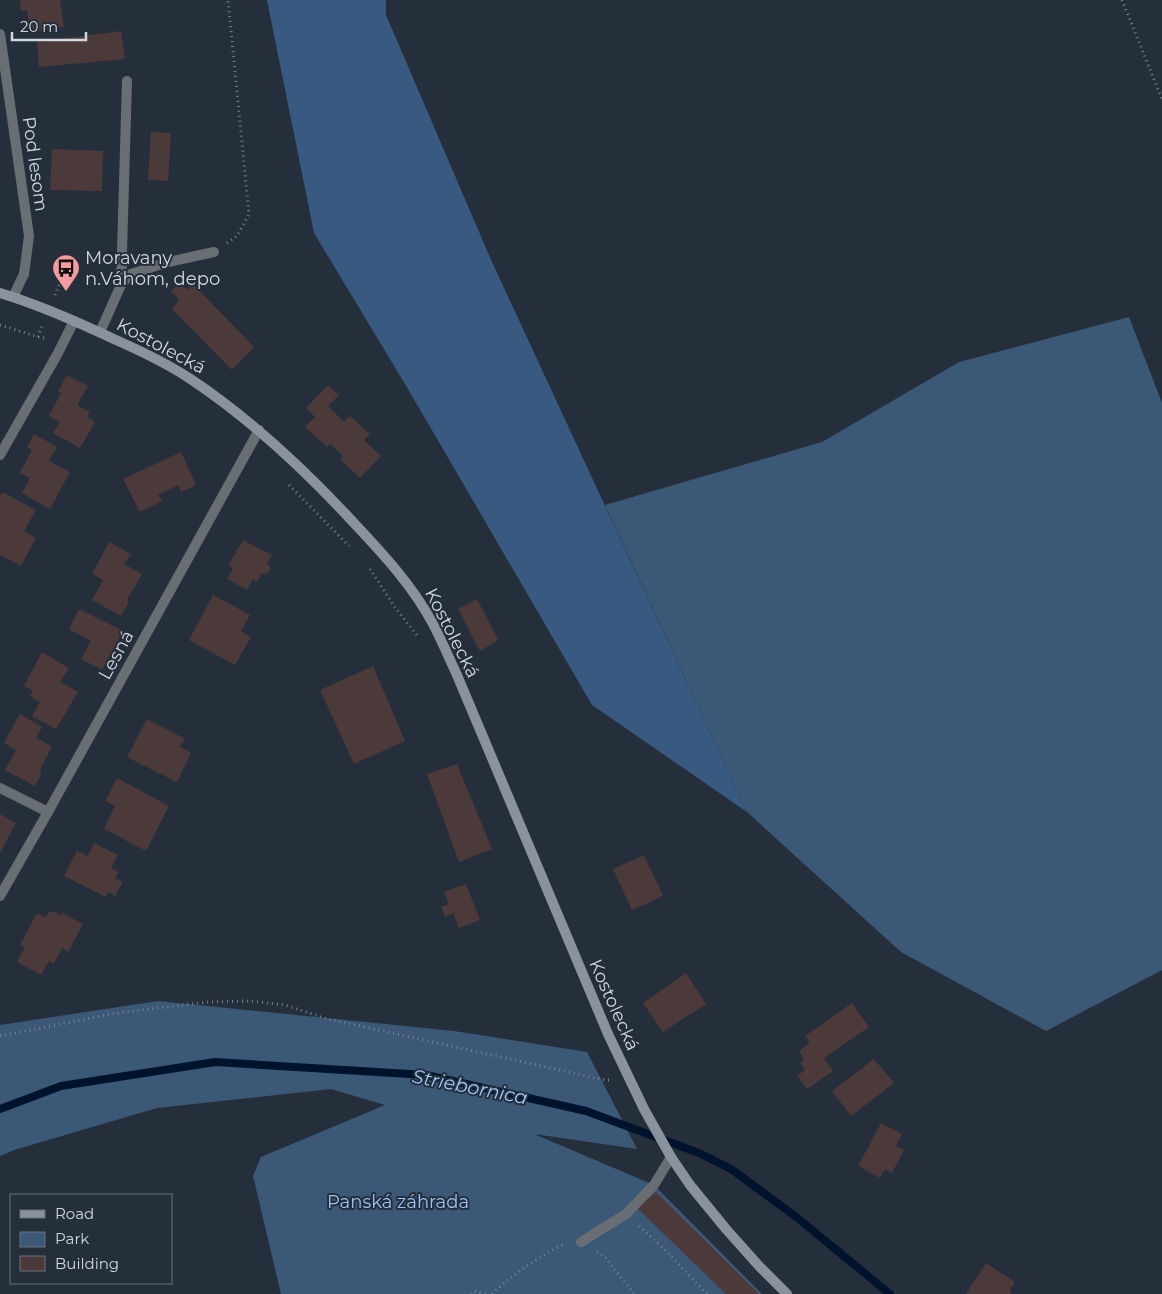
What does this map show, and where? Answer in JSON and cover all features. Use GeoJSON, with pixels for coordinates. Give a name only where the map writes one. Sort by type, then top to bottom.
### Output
{"type":"FeatureCollection","features":[{"type":"Feature","properties":{"kind":"main road","name":"Kostolecká"},"geometry":{"type":"LineString","coordinates":[[0,293],[100,332],[159,360],[188,377],[259,430],[299,466],[337,504],[410,588],[433,623],[608,1034],[644,1109],[671,1157]]}},
{"type":"Feature","properties":{"kind":"main road"},"geometry":{"type":"LineString","coordinates":[[671,1157],[690,1185],[726,1229],[787,1294]]}},
{"type":"Feature","properties":{"kind":"street","name":"Pod lesom"},"geometry":{"type":"LineString","coordinates":[[0,34],[29,236],[24,274],[13,297]]}},
{"type":"Feature","properties":{"kind":"street"},"geometry":{"type":"LineString","coordinates":[[121,285],[127,81]]}},
{"type":"Feature","properties":{"kind":"street"},"geometry":{"type":"LineString","coordinates":[[100,332],[121,285],[131,274],[168,262],[214,252]]}},
{"type":"Feature","properties":{"kind":"street"},"geometry":{"type":"LineString","coordinates":[[0,455],[74,321]]}},
{"type":"Feature","properties":{"kind":"street","name":"Lesná"},"geometry":{"type":"LineString","coordinates":[[0,896],[259,430]]}},
{"type":"Feature","properties":{"kind":"street"},"geometry":{"type":"LineString","coordinates":[[0,788],[48,812]]}},
{"type":"Feature","properties":{"kind":"street"},"geometry":{"type":"LineString","coordinates":[[580,1242],[626,1214],[654,1185],[671,1157]]}},
{"type":"Feature","properties":{"kind":"path"},"geometry":{"type":"LineString","coordinates":[[214,252],[237,236],[249,214],[228,0]]}},
{"type":"Feature","properties":{"kind":"path"},"geometry":{"type":"LineString","coordinates":[[1122,0],[1162,99]]}},
{"type":"Feature","properties":{"kind":"path"},"geometry":{"type":"LineString","coordinates":[[0,325],[38,338],[65,339]]}},
{"type":"Feature","properties":{"kind":"path"},"geometry":{"type":"LineString","coordinates":[[286,481],[355,552]]}},
{"type":"Feature","properties":{"kind":"path"},"geometry":{"type":"LineString","coordinates":[[368,566],[394,606],[421,641]]}},
{"type":"Feature","properties":{"kind":"path"},"geometry":{"type":"LineString","coordinates":[[0,1036],[116,1013],[208,1002],[251,1001],[285,1005],[324,1018],[605,1080],[631,1081]]}},
{"type":"Feature","properties":{"kind":"path"},"geometry":{"type":"LineString","coordinates":[[608,1072],[612,1080]]}},
{"type":"Feature","properties":{"kind":"path"},"geometry":{"type":"LineString","coordinates":[[626,1214],[707,1294]]}},
{"type":"Feature","properties":{"kind":"path"},"geometry":{"type":"LineString","coordinates":[[492,1294],[534,1261],[562,1246],[580,1242],[605,1257],[634,1294]]}},
{"type":"Feature","properties":{"kind":"path"},"geometry":{"type":"LineString","coordinates":[[471,1294],[474,1291],[488,1294]]}},
{"type":"Feature","properties":{"kind":"green space"},"geometry":{"type":"Polygon","coordinates":[[[1129,317],[1162,403],[1162,970],[1046,1031],[901,952],[747,812],[605,505],[822,442],[959,362],[1129,317]]]}},
{"type":"Feature","properties":{"kind":"green space","name":"Panská záhrada"},"geometry":{"type":"Polygon","coordinates":[[[158,1001],[454,1031],[587,1052],[637,1149],[534,1134],[654,1185],[762,1294],[281,1294],[253,1176],[261,1157],[385,1105],[331,1089],[157,1108],[14,1150],[0,1156],[0,1025],[158,1001]]]}},
{"type":"Feature","properties":{"kind":"shaded area"},"geometry":{"type":"Polygon","coordinates":[[[267,0],[386,0],[386,15],[492,262],[747,812],[592,705],[408,389],[314,233],[267,0]]]}},
{"type":"Feature","properties":{"kind":"building"},"geometry":{"type":"Polygon","coordinates":[[[20,0],[60,0],[64,27],[30,32],[27,10],[21,11],[20,0]]]}},
{"type":"Feature","properties":{"kind":"building"},"geometry":{"type":"Polygon","coordinates":[[[121,31],[125,59],[39,67],[37,42],[121,31]]]}},
{"type":"Feature","properties":{"kind":"building"},"geometry":{"type":"Polygon","coordinates":[[[151,132],[171,133],[168,181],[148,180],[151,132]]]}},
{"type":"Feature","properties":{"kind":"building"},"geometry":{"type":"Polygon","coordinates":[[[52,149],[103,151],[102,191],[50,190],[52,149]]]}},
{"type":"Feature","properties":{"kind":"building"},"geometry":{"type":"Polygon","coordinates":[[[180,283],[187,290],[193,284],[254,347],[232,370],[172,309],[179,300],[171,291],[180,283]]]}},
{"type":"Feature","properties":{"kind":"building"},"geometry":{"type":"Polygon","coordinates":[[[67,375],[88,386],[77,405],[90,412],[87,417],[95,422],[80,448],[53,433],[60,422],[49,416],[61,393],[58,391],[67,375]]]}},
{"type":"Feature","properties":{"kind":"building"},"geometry":{"type":"Polygon","coordinates":[[[328,385],[339,395],[328,406],[344,422],[350,416],[370,434],[364,440],[381,456],[360,478],[340,459],[343,456],[330,444],[327,447],[305,427],[315,417],[306,408],[328,385]]]}},
{"type":"Feature","properties":{"kind":"building"},"geometry":{"type":"Polygon","coordinates":[[[34,434],[57,447],[49,461],[70,472],[50,509],[22,493],[30,478],[20,473],[32,450],[27,447],[34,434]]]}},
{"type":"Feature","properties":{"kind":"building"},"geometry":{"type":"Polygon","coordinates":[[[181,452],[196,485],[181,492],[178,485],[158,495],[162,501],[140,512],[123,479],[181,452]]]}},
{"type":"Feature","properties":{"kind":"building"},"geometry":{"type":"Polygon","coordinates":[[[2,492],[36,510],[24,531],[36,538],[21,566],[0,555],[0,497],[2,492]]]}},
{"type":"Feature","properties":{"kind":"building"},"geometry":{"type":"Polygon","coordinates":[[[243,540],[272,555],[267,563],[271,568],[267,574],[261,574],[257,582],[253,579],[247,590],[227,579],[233,568],[228,566],[243,540]]]}},
{"type":"Feature","properties":{"kind":"building"},"geometry":{"type":"Polygon","coordinates":[[[109,542],[131,554],[124,564],[142,574],[127,600],[129,602],[121,616],[92,600],[103,580],[92,574],[109,542]]]}},
{"type":"Feature","properties":{"kind":"building"},"geometry":{"type":"Polygon","coordinates":[[[213,595],[250,615],[241,631],[251,637],[235,665],[189,640],[213,595]]]}},
{"type":"Feature","properties":{"kind":"building"},"geometry":{"type":"Polygon","coordinates":[[[477,599],[498,640],[480,651],[458,609],[477,599]]]}},
{"type":"Feature","properties":{"kind":"building"},"geometry":{"type":"Polygon","coordinates":[[[79,609],[123,631],[102,670],[81,659],[91,641],[69,629],[79,609]]]}},
{"type":"Feature","properties":{"kind":"building"},"geometry":{"type":"Polygon","coordinates":[[[42,652],[69,668],[60,682],[78,692],[56,729],[32,716],[40,702],[30,696],[33,691],[24,686],[42,652]]]}},
{"type":"Feature","properties":{"kind":"building"},"geometry":{"type":"Polygon","coordinates":[[[373,666],[405,741],[354,764],[320,690],[373,666]]]}},
{"type":"Feature","properties":{"kind":"building"},"geometry":{"type":"Polygon","coordinates":[[[20,714],[42,727],[36,738],[52,746],[39,772],[42,773],[35,786],[5,770],[16,750],[4,743],[20,714]]]}},
{"type":"Feature","properties":{"kind":"building"},"geometry":{"type":"Polygon","coordinates":[[[147,719],[185,739],[180,747],[191,753],[177,782],[127,757],[147,719]]]}},
{"type":"Feature","properties":{"kind":"building"},"geometry":{"type":"Polygon","coordinates":[[[457,764],[492,849],[459,862],[427,774],[457,764]]]}},
{"type":"Feature","properties":{"kind":"building"},"geometry":{"type":"Polygon","coordinates":[[[117,778],[169,806],[146,851],[104,829],[115,806],[105,801],[117,778]]]}},
{"type":"Feature","properties":{"kind":"building"},"geometry":{"type":"Polygon","coordinates":[[[0,814],[16,823],[0,853],[0,814]]]}},
{"type":"Feature","properties":{"kind":"building"},"geometry":{"type":"Polygon","coordinates":[[[94,843],[118,855],[111,868],[119,872],[115,878],[123,882],[115,896],[108,892],[106,897],[64,876],[77,851],[88,856],[94,843]]]}},
{"type":"Feature","properties":{"kind":"building"},"geometry":{"type":"Polygon","coordinates":[[[644,855],[663,896],[632,910],[613,869],[644,855]]]}},
{"type":"Feature","properties":{"kind":"building"},"geometry":{"type":"Polygon","coordinates":[[[466,884],[480,920],[459,928],[453,913],[445,917],[441,907],[449,904],[444,892],[466,884]]]}},
{"type":"Feature","properties":{"kind":"building"},"geometry":{"type":"Polygon","coordinates":[[[54,911],[61,916],[62,913],[83,924],[68,952],[62,948],[54,964],[49,961],[41,975],[17,962],[25,947],[20,945],[37,913],[46,918],[48,913],[54,911]]]}},
{"type":"Feature","properties":{"kind":"building"},"geometry":{"type":"Polygon","coordinates":[[[686,973],[706,1004],[663,1032],[643,1003],[686,973]]]}},
{"type":"Feature","properties":{"kind":"building"},"geometry":{"type":"Polygon","coordinates":[[[852,1003],[869,1027],[824,1058],[833,1071],[807,1089],[797,1076],[805,1070],[800,1063],[804,1059],[799,1051],[810,1043],[805,1036],[852,1003]]]}},
{"type":"Feature","properties":{"kind":"building"},"geometry":{"type":"Polygon","coordinates":[[[874,1059],[894,1083],[851,1116],[832,1091],[874,1059]]]}},
{"type":"Feature","properties":{"kind":"building"},"geometry":{"type":"Polygon","coordinates":[[[881,1123],[902,1134],[896,1146],[904,1150],[892,1173],[885,1169],[880,1178],[858,1166],[881,1123]]]}},
{"type":"Feature","properties":{"kind":"building"},"geometry":{"type":"Polygon","coordinates":[[[656,1192],[759,1294],[726,1294],[637,1208],[656,1192]]]}},
{"type":"Feature","properties":{"kind":"building"},"geometry":{"type":"Polygon","coordinates":[[[986,1263],[1015,1282],[1010,1290],[1011,1294],[966,1294],[986,1263]]]}},
{"type":"Feature","properties":{"kind":"waterway","name":"Striebornica"},"geometry":{"type":"LineString","coordinates":[[0,1109],[61,1086],[215,1062],[426,1075],[586,1111],[699,1153],[731,1169],[795,1216],[890,1294]]}},
{"type":"Feature","properties":{"kind":"place","name":"Moravany n.Váhom, depo"},"geometry":{"type":"Point","coordinates":[66,292]}}]}
